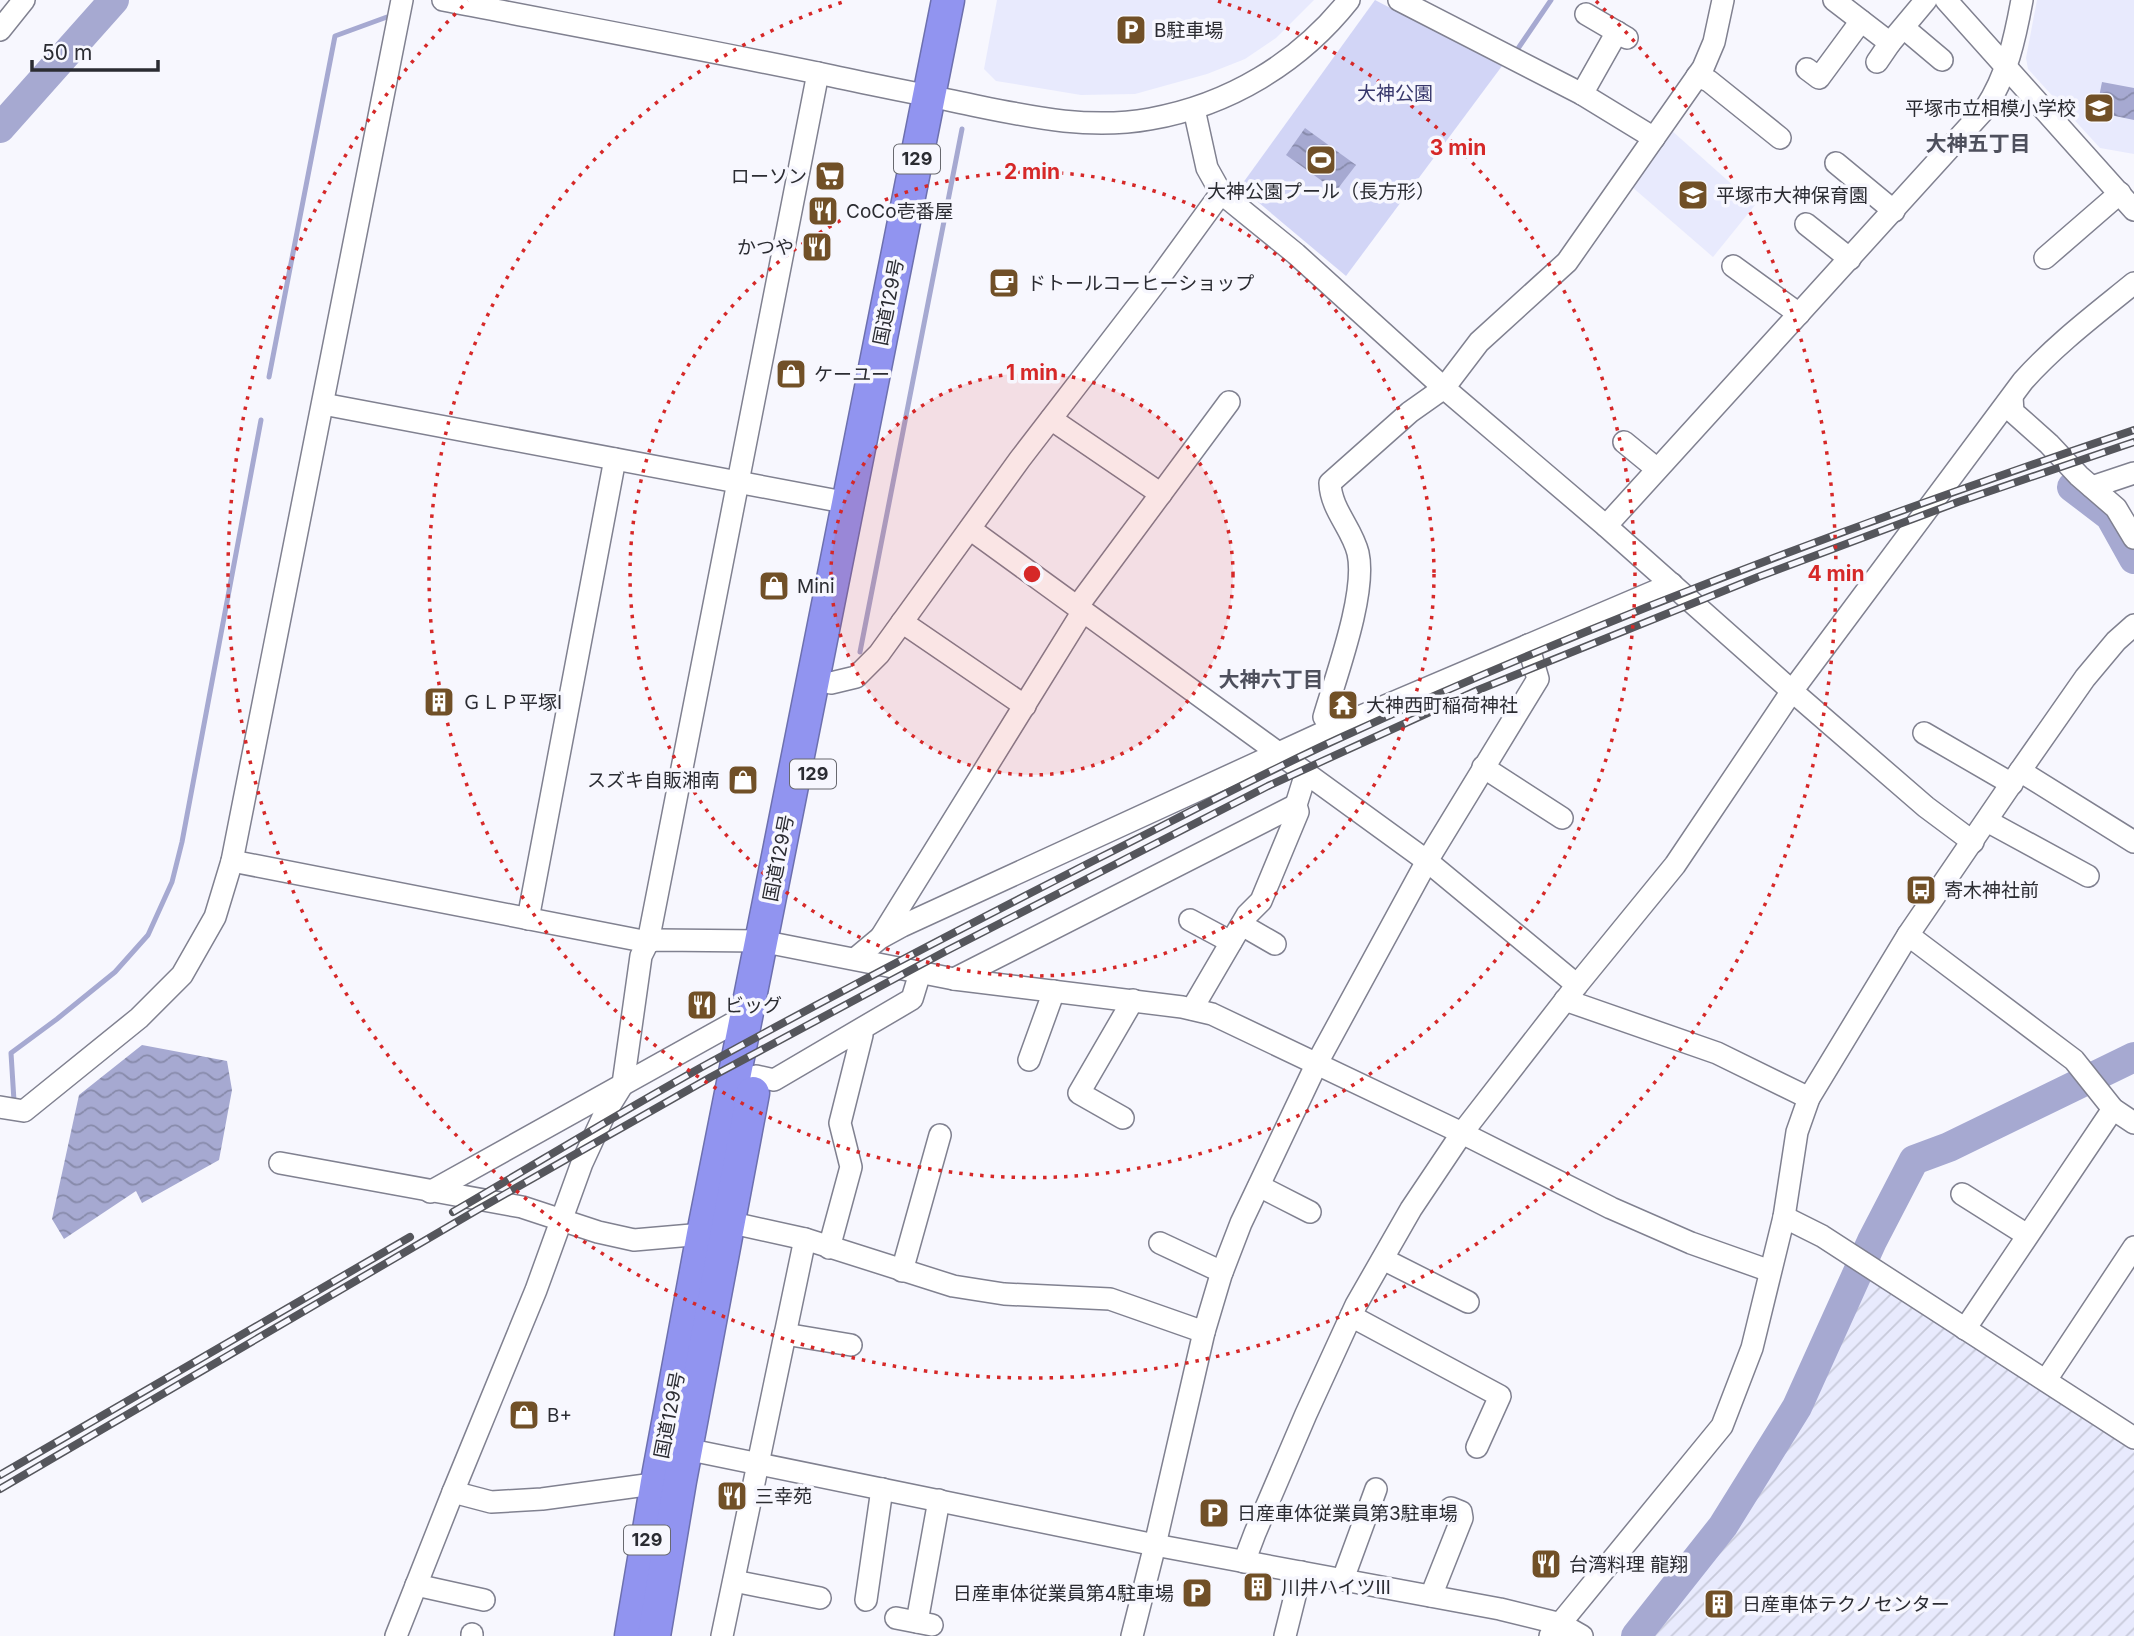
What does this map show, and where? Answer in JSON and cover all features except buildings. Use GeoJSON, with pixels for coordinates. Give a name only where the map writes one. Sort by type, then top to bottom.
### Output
{"type":"FeatureCollection","features":[{"type":"Feature","properties":{"kind":"highway","name":"国道129号"},"geometry":{"type":"LineString","coordinates":[[631,1636],[668,1482],[716,1228],[746,1016],[770,943],[831,683],[939,98],[948,0]]}},
{"type":"Feature","properties":{"kind":"highway","name":"国道129号"},"geometry":{"type":"LineString","coordinates":[[716,1228],[756,1076],[770,943],[849,503],[939,98],[969,0]]}},
{"type":"Feature","properties":{"kind":"highway","name":"国道129号"},"geometry":{"type":"LineString","coordinates":[[654,1636],[668,1482]]}},
{"type":"Feature","properties":{"kind":"street"},"geometry":{"type":"LineString","coordinates":[[0,30],[24,0]]}},
{"type":"Feature","properties":{"kind":"street"},"geometry":{"type":"LineString","coordinates":[[6,1108],[24,1111],[139,1018],[182,975],[215,917],[232,861],[402,0]]}},
{"type":"Feature","properties":{"kind":"street"},"geometry":{"type":"LineString","coordinates":[[443,0],[1071,123],[1149,120],[1194,109],[1256,82],[1295,56],[1349,0]]}},
{"type":"Feature","properties":{"kind":"street"},"geometry":{"type":"LineString","coordinates":[[1399,0],[1582,94],[1654,138]]}},
{"type":"Feature","properties":{"kind":"street"},"geometry":{"type":"LineString","coordinates":[[1331,729],[1324,717],[1350,629],[1360,581],[1358,552],[1331,496],[1330,482],[1409,412],[1444,388],[1479,342],[1567,262],[1697,75],[1714,42],[1723,0]]}},
{"type":"Feature","properties":{"kind":"street"},"geometry":{"type":"LineString","coordinates":[[1834,0],[1860,22],[1897,35],[1942,60]]}},
{"type":"Feature","properties":{"kind":"street"},"geometry":{"type":"LineString","coordinates":[[1877,62],[1926,0]]}},
{"type":"Feature","properties":{"kind":"street"},"geometry":{"type":"LineString","coordinates":[[1946,0],[2006,68],[2127,195],[2057,255]]}},
{"type":"Feature","properties":{"kind":"street"},"geometry":{"type":"LineString","coordinates":[[1606,526],[1985,109],[2006,68],[2022,0]]}},
{"type":"Feature","properties":{"kind":"street"},"geometry":{"type":"LineString","coordinates":[[1582,94],[1623,35],[1586,14]]}},
{"type":"Feature","properties":{"kind":"street"},"geometry":{"type":"LineString","coordinates":[[1807,69],[1819,78],[1860,22]]}},
{"type":"Feature","properties":{"kind":"street"},"geometry":{"type":"LineString","coordinates":[[397,1636],[536,1290],[582,1163],[605,1113],[623,1084],[640,956],[648,942],[818,73]]}},
{"type":"Feature","properties":{"kind":"street"},"geometry":{"type":"LineString","coordinates":[[1697,75],[1774,129]]}},
{"type":"Feature","properties":{"kind":"street"},"geometry":{"type":"LineString","coordinates":[[1194,109],[1207,168],[1221,193],[1296,254],[1444,388],[1606,526],[1926,807],[1973,842]]}},
{"type":"Feature","properties":{"kind":"street"},"geometry":{"type":"LineString","coordinates":[[1836,163],[1894,211]]}},
{"type":"Feature","properties":{"kind":"street"},"geometry":{"type":"LineString","coordinates":[[831,683],[856,677],[879,654],[1221,193]]}},
{"type":"Feature","properties":{"kind":"street"},"geometry":{"type":"LineString","coordinates":[[1806,223],[1850,258]]}},
{"type":"Feature","properties":{"kind":"street"},"geometry":{"type":"LineString","coordinates":[[1733,266],[1799,314]]}},
{"type":"Feature","properties":{"kind":"street"},"geometry":{"type":"LineString","coordinates":[[1244,1562],[1351,1316],[1411,1209],[1462,1133],[1571,992],[1675,865],[1792,691],[2023,381],[2042,360],[2134,283]]}},
{"type":"Feature","properties":{"kind":"street"},"geometry":{"type":"LineString","coordinates":[[2012,397],[2013,412],[2116,508],[2134,538]]}},
{"type":"Feature","properties":{"kind":"street"},"geometry":{"type":"LineString","coordinates":[[880,939],[1025,706],[1080,609],[1229,402]]}},
{"type":"Feature","properties":{"kind":"street"},"geometry":{"type":"LineString","coordinates":[[323,404],[849,503]]}},
{"type":"Feature","properties":{"kind":"street"},"geometry":{"type":"LineString","coordinates":[[1051,419],[1161,494]]}},
{"type":"Feature","properties":{"kind":"street"},"geometry":{"type":"LineString","coordinates":[[1624,442],[1657,469]]}},
{"type":"Feature","properties":{"kind":"street"},"geometry":{"type":"LineString","coordinates":[[528,919],[615,459]]}},
{"type":"Feature","properties":{"kind":"street"},"geometry":{"type":"LineString","coordinates":[[2092,487],[2134,473]]}},
{"type":"Feature","properties":{"kind":"street"},"geometry":{"type":"LineString","coordinates":[[970,529],[1427,861],[1571,992],[1717,1053],[1809,1098]]}},
{"type":"Feature","properties":{"kind":"street"},"geometry":{"type":"LineString","coordinates":[[856,958],[902,926],[1278,753],[1672,584]]}},
{"type":"Feature","properties":{"kind":"street"},"geometry":{"type":"LineString","coordinates":[[902,622],[1025,706]]}},
{"type":"Feature","properties":{"kind":"street"},"geometry":{"type":"LineString","coordinates":[[1555,1630],[1722,1426],[1752,1348],[1784,1217],[1797,1132],[1809,1098],[1908,935],[2085,678],[2116,641],[2134,625]]}},
{"type":"Feature","properties":{"kind":"street"},"geometry":{"type":"LineString","coordinates":[[1132,1636],[1204,1332],[1222,1272],[1241,1223],[1317,1063],[1343,995],[1538,679],[1528,645]]}},
{"type":"Feature","properties":{"kind":"street"},"geometry":{"type":"LineString","coordinates":[[1924,733],[1951,740],[2134,842]]}},
{"type":"Feature","properties":{"kind":"street"},"geometry":{"type":"LineString","coordinates":[[1483,767],[1562,818]]}},
{"type":"Feature","properties":{"kind":"street"},"geometry":{"type":"LineString","coordinates":[[1202,1011],[1236,934],[1247,915],[1261,901],[1298,812],[1296,805],[1306,773]]}},
{"type":"Feature","properties":{"kind":"street"},"geometry":{"type":"LineString","coordinates":[[954,979],[1296,805]]}},
{"type":"Feature","properties":{"kind":"street"},"geometry":{"type":"LineString","coordinates":[[1987,821],[2088,876]]}},
{"type":"Feature","properties":{"kind":"street"},"geometry":{"type":"LineString","coordinates":[[232,861],[648,942],[770,943],[954,979],[1202,1011],[1317,1063],[1616,1210],[1691,1243],[1770,1271]]}},
{"type":"Feature","properties":{"kind":"street"},"geometry":{"type":"LineString","coordinates":[[1190,920],[1275,944]]}},
{"type":"Feature","properties":{"kind":"street"},"geometry":{"type":"LineString","coordinates":[[1908,935],[2074,1060],[2113,1109],[2134,1124]]}},
{"type":"Feature","properties":{"kind":"street"},"geometry":{"type":"LineString","coordinates":[[756,1076],[774,1080],[912,999],[920,973]]}},
{"type":"Feature","properties":{"kind":"street"},"geometry":{"type":"LineString","coordinates":[[1029,1060],[1054,991]]}},
{"type":"Feature","properties":{"kind":"street"},"geometry":{"type":"LineString","coordinates":[[1111,1118],[1079,1093],[1133,1000]]}},
{"type":"Feature","properties":{"kind":"street"},"geometry":{"type":"LineString","coordinates":[[430,1192],[746,1016]]}},
{"type":"Feature","properties":{"kind":"street"},"geometry":{"type":"LineString","coordinates":[[829,1248],[851,1167],[840,1123],[862,1035],[860,1030]]}},
{"type":"Feature","properties":{"kind":"street"},"geometry":{"type":"LineString","coordinates":[[1965,1329],[2113,1109]]}},
{"type":"Feature","properties":{"kind":"street"},"geometry":{"type":"LineString","coordinates":[[902,1271],[909,1216],[942,1148]]}},
{"type":"Feature","properties":{"kind":"street"},"geometry":{"type":"LineString","coordinates":[[280,1163],[522,1207],[598,1232],[635,1240],[716,1228],[805,1239],[953,1286],[1004,1294],[1110,1300],[1204,1332]]}},
{"type":"Feature","properties":{"kind":"street"},"geometry":{"type":"LineString","coordinates":[[1259,1186],[1310,1212]]}},
{"type":"Feature","properties":{"kind":"street"},"geometry":{"type":"LineString","coordinates":[[1962,1194],[2027,1235]]}},
{"type":"Feature","properties":{"kind":"street"},"geometry":{"type":"LineString","coordinates":[[1784,1217],[1822,1236],[2134,1438]]}},
{"type":"Feature","properties":{"kind":"street"},"geometry":{"type":"LineString","coordinates":[[722,1636],[805,1239]]}},
{"type":"Feature","properties":{"kind":"street"},"geometry":{"type":"LineString","coordinates":[[1160,1243],[1222,1272]]}},
{"type":"Feature","properties":{"kind":"street"},"geometry":{"type":"LineString","coordinates":[[2046,1380],[2134,1247]]}},
{"type":"Feature","properties":{"kind":"street"},"geometry":{"type":"LineString","coordinates":[[1383,1259],[1468,1302]]}},
{"type":"Feature","properties":{"kind":"street"},"geometry":{"type":"LineString","coordinates":[[1351,1316],[1427,1365],[1500,1396],[1486,1440]]}},
{"type":"Feature","properties":{"kind":"street"},"geometry":{"type":"LineString","coordinates":[[785,1334],[850,1345]]}},
{"type":"Feature","properties":{"kind":"street"},"geometry":{"type":"LineString","coordinates":[[675,1447],[1155,1545],[1500,1609],[1555,1630],[1581,1636]]}},
{"type":"Feature","properties":{"kind":"street"},"geometry":{"type":"LineString","coordinates":[[453,1492],[491,1502],[542,1499],[668,1482]]}},
{"type":"Feature","properties":{"kind":"street"},"geometry":{"type":"LineString","coordinates":[[866,1600],[882,1489]]}},
{"type":"Feature","properties":{"kind":"street"},"geometry":{"type":"LineString","coordinates":[[1343,1579],[1376,1489]]}},
{"type":"Feature","properties":{"kind":"street"},"geometry":{"type":"LineString","coordinates":[[915,1621],[937,1555],[939,1500]]}},
{"type":"Feature","properties":{"kind":"street"},"geometry":{"type":"LineString","coordinates":[[1431,1596],[1462,1518]]}},
{"type":"Feature","properties":{"kind":"street"},"geometry":{"type":"LineString","coordinates":[[1285,1636],[1301,1572]]}},
{"type":"Feature","properties":{"kind":"street"},"geometry":{"type":"LineString","coordinates":[[734,1581],[820,1598]]}},
{"type":"Feature","properties":{"kind":"street"},"geometry":{"type":"LineString","coordinates":[[416,1585],[484,1600]]}},
{"type":"Feature","properties":{"kind":"shaded area","name":"B駐車場"},"geometry":{"type":"Polygon","coordinates":[[[997,0],[1314,0],[1276,38],[1245,59],[1207,74],[1135,94],[1081,95],[996,81],[984,69],[997,0]]]}},
{"type":"Feature","properties":{"kind":"shaded area","name":"平塚市立相模小学校"},"geometry":{"type":"Polygon","coordinates":[[[2037,0],[2134,0],[2134,154],[2100,148],[2028,69],[2026,58],[2037,0]]]}},
{"type":"Feature","properties":{"kind":"shaded area","name":"平塚市大神保育園"},"geometry":{"type":"Polygon","coordinates":[[[1671,130],[1755,205],[1713,257],[1631,186],[1671,130]]]}},
{"type":"Feature","properties":{"kind":"shaded area"},"geometry":{"type":"Polygon","coordinates":[[[1860,1271],[2134,1451],[2134,1636],[1638,1636],[1724,1528],[1799,1409],[1860,1271]]]}},
{"type":"Feature","properties":{"kind":"green space","name":"大神公園"},"geometry":{"type":"Polygon","coordinates":[[[1375,0],[1502,66],[1346,276],[1240,187],[1375,0]]]}},
{"type":"Feature","properties":{"kind":"water"},"geometry":{"type":"Polygon","coordinates":[[[2102,82],[2134,88],[2134,120],[2096,112],[2102,82]]]}},
{"type":"Feature","properties":{"kind":"water","name":"大神公園プール（長方形）"},"geometry":{"type":"Polygon","coordinates":[[[1305,128],[1356,165],[1336,191],[1286,155],[1305,128]]]}},
{"type":"Feature","properties":{"kind":"water"},"geometry":{"type":"Polygon","coordinates":[[[142,1045],[227,1061],[232,1090],[219,1160],[142,1203],[136,1191],[64,1239],[52,1219],[79,1095],[142,1045]]]}},
{"type":"Feature","properties":{"kind":"waterway"},"geometry":{"type":"LineString","coordinates":[[0,128],[114,0]]}},
{"type":"Feature","properties":{"kind":"waterway"},"geometry":{"type":"LineString","coordinates":[[1515,53],[1551,0]]}},
{"type":"Feature","properties":{"kind":"waterway"},"geometry":{"type":"LineString","coordinates":[[269,377],[335,36],[387,17]]}},
{"type":"Feature","properties":{"kind":"waterway"},"geometry":{"type":"LineString","coordinates":[[860,652],[962,129]]}},
{"type":"Feature","properties":{"kind":"waterway"},"geometry":{"type":"LineString","coordinates":[[11,1105],[14,1101],[11,1053],[115,972],[148,935],[172,882],[182,842],[261,420]]}},
{"type":"Feature","properties":{"kind":"waterway"},"geometry":{"type":"LineString","coordinates":[[2072,487],[2110,516],[2134,559]]}},
{"type":"Feature","properties":{"kind":"waterway"},"geometry":{"type":"LineString","coordinates":[[1636,1636],[1723,1526],[1797,1407],[1872,1241],[1914,1160],[1949,1147],[2134,1057]]}},
{"type":"Feature","properties":{"kind":"railway"},"geometry":{"type":"LineString","coordinates":[[453,1212],[678,1080],[806,1011],[1091,862],[1342,737],[1537,652],[1734,573],[1933,499],[2134,430]]}},
{"type":"Feature","properties":{"kind":"railway"},"geometry":{"type":"LineString","coordinates":[[0,1489],[477,1210],[711,1077],[948,950],[1268,786],[1478,690],[1758,577],[1958,502],[2134,442]]}},
{"type":"Feature","properties":{"kind":"railway"},"geometry":{"type":"LineString","coordinates":[[0,1475],[410,1237]]}},
{"type":"Feature","properties":{"kind":"place","name":"B駐車場"},"geometry":{"type":"Point","coordinates":[1131,30]}},
{"type":"Feature","properties":{"kind":"place","name":"平塚市立相模小学校"},"geometry":{"type":"Point","coordinates":[2099,108]}},
{"type":"Feature","properties":{"kind":"place","name":"大神公園プール（長方形）"},"geometry":{"type":"Point","coordinates":[1321,160]}},
{"type":"Feature","properties":{"kind":"place","name":"ローソン"},"geometry":{"type":"Point","coordinates":[830,176]}},
{"type":"Feature","properties":{"kind":"place","name":"平塚市大神保育園"},"geometry":{"type":"Point","coordinates":[1693,195]}},
{"type":"Feature","properties":{"kind":"place","name":"CoCo壱番屋"},"geometry":{"type":"Point","coordinates":[823,211]}},
{"type":"Feature","properties":{"kind":"place","name":"かつや"},"geometry":{"type":"Point","coordinates":[817,247]}},
{"type":"Feature","properties":{"kind":"place","name":"ドトールコーヒーショップ"},"geometry":{"type":"Point","coordinates":[1004,283]}},
{"type":"Feature","properties":{"kind":"place","name":"ケーユー"},"geometry":{"type":"Point","coordinates":[791,374]}},
{"type":"Feature","properties":{"kind":"place","name":"Mini"},"geometry":{"type":"Point","coordinates":[774,586]}},
{"type":"Feature","properties":{"kind":"place","name":"ＧＬＰ平塚Ⅰ"},"geometry":{"type":"Point","coordinates":[439,702]}},
{"type":"Feature","properties":{"kind":"place","name":"大神西町稲荷神社"},"geometry":{"type":"Point","coordinates":[1343,705]}},
{"type":"Feature","properties":{"kind":"place","name":"スズキ自販湘南"},"geometry":{"type":"Point","coordinates":[743,780]}},
{"type":"Feature","properties":{"kind":"place","name":"寄木神社前"},"geometry":{"type":"Point","coordinates":[1921,890]}},
{"type":"Feature","properties":{"kind":"place","name":"ビッグ"},"geometry":{"type":"Point","coordinates":[702,1005]}},
{"type":"Feature","properties":{"kind":"place","name":"B+"},"geometry":{"type":"Point","coordinates":[524,1415]}},
{"type":"Feature","properties":{"kind":"place","name":"三幸苑"},"geometry":{"type":"Point","coordinates":[732,1496]}},
{"type":"Feature","properties":{"kind":"place","name":"日産車体従業員第3駐車場"},"geometry":{"type":"Point","coordinates":[1214,1513]}},
{"type":"Feature","properties":{"kind":"place","name":"台湾料理 龍翔"},"geometry":{"type":"Point","coordinates":[1546,1564]}},
{"type":"Feature","properties":{"kind":"place","name":"川井ハイツⅢ"},"geometry":{"type":"Point","coordinates":[1258,1587]}},
{"type":"Feature","properties":{"kind":"place","name":"日産車体従業員第4駐車場"},"geometry":{"type":"Point","coordinates":[1197,1593]}},
{"type":"Feature","properties":{"kind":"place","name":"日産車体テクノセンター"},"geometry":{"type":"Point","coordinates":[1719,1604]}},
{"type":"Feature","properties":{"kind":"district","name":"大神五丁目"},"geometry":{"type":"Point","coordinates":[1978,144]}},
{"type":"Feature","properties":{"kind":"district","name":"大神六丁目"},"geometry":{"type":"Point","coordinates":[1271,680]}}]}
